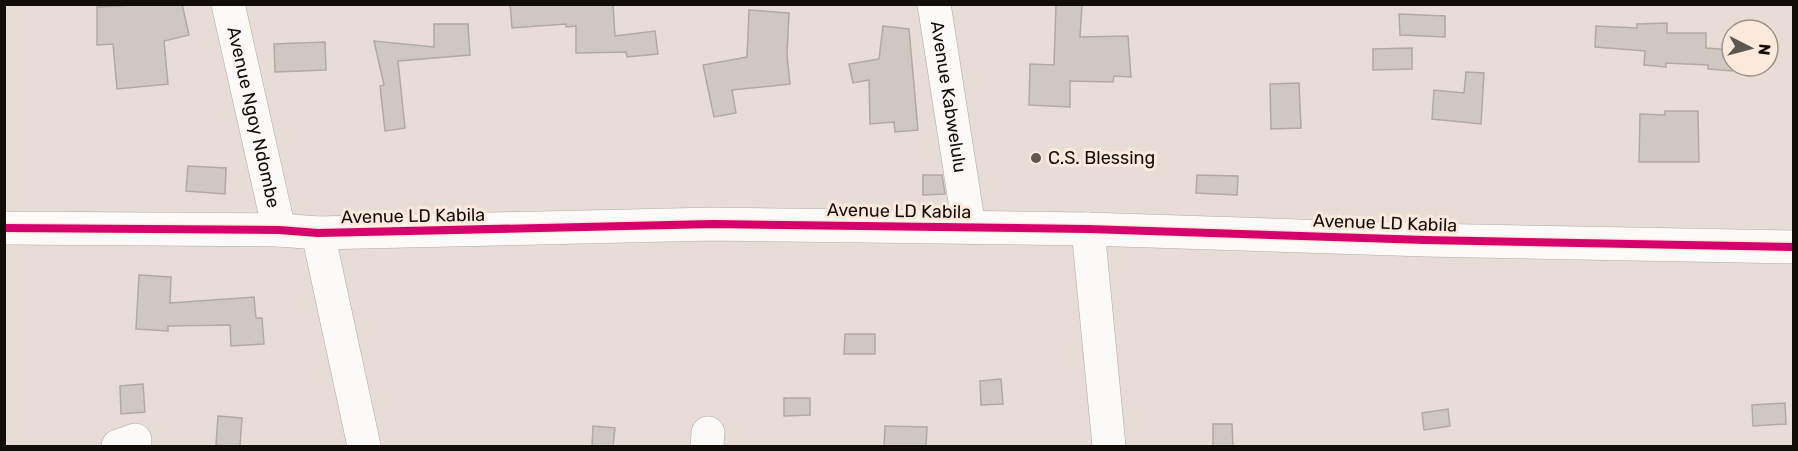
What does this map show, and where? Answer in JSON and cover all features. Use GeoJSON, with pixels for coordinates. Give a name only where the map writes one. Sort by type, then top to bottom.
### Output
{"type":"FeatureCollection","features":[{"type":"Feature","properties":{"kind":"street","name":"Avenue Ngoy Ndombe"},"geometry":{"type":"LineString","coordinates":[[228,4],[279,230]]}},
{"type":"Feature","properties":{"kind":"street","name":"Avenue Kabwelulu"},"geometry":{"type":"LineString","coordinates":[[934,4],[969,227]]}},
{"type":"Feature","properties":{"kind":"street","name":"Avenue LD Kabila"},"geometry":{"type":"LineString","coordinates":[[4,228],[279,230],[318,233],[713,224],[1088,229],[1425,240],[1794,247]]}},
{"type":"Feature","properties":{"kind":"street"},"geometry":{"type":"LineString","coordinates":[[1088,229],[1109,447]]}},
{"type":"Feature","properties":{"kind":"street"},"geometry":{"type":"LineString","coordinates":[[318,233],[364,447]]}},
{"type":"Feature","properties":{"kind":"building"},"geometry":{"type":"Polygon","coordinates":[[[182,4],[189,35],[164,41],[168,84],[117,89],[113,44],[97,45],[97,7],[182,4]]]}},
{"type":"Feature","properties":{"kind":"building"},"geometry":{"type":"Polygon","coordinates":[[[510,4],[613,4],[615,36],[655,31],[658,54],[627,57],[626,52],[576,53],[576,26],[566,27],[566,24],[512,28],[510,4]]]}},
{"type":"Feature","properties":{"kind":"building"},"geometry":{"type":"Polygon","coordinates":[[[1056,4],[1082,4],[1080,37],[1128,36],[1131,77],[1114,76],[1113,82],[1070,81],[1070,107],[1029,105],[1030,64],[1054,65],[1056,4]]]}},
{"type":"Feature","properties":{"kind":"building"},"geometry":{"type":"Polygon","coordinates":[[[749,10],[789,13],[787,55],[790,84],[732,90],[736,113],[714,117],[703,65],[747,57],[749,10]]]}},
{"type":"Feature","properties":{"kind":"building"},"geometry":{"type":"Polygon","coordinates":[[[1399,14],[1445,16],[1445,37],[1400,35],[1399,14]]]}},
{"type":"Feature","properties":{"kind":"building"},"geometry":{"type":"Polygon","coordinates":[[[1667,23],[1667,33],[1706,33],[1706,48],[1720,49],[1720,70],[1708,69],[1708,65],[1666,63],[1666,67],[1644,65],[1645,51],[1595,47],[1596,26],[1637,28],[1637,24],[1667,23]]]}},
{"type":"Feature","properties":{"kind":"building"},"geometry":{"type":"Polygon","coordinates":[[[434,24],[468,24],[470,55],[398,61],[405,128],[385,131],[380,86],[384,85],[374,41],[434,47],[434,24]]]}},
{"type":"Feature","properties":{"kind":"building"},"geometry":{"type":"Polygon","coordinates":[[[883,26],[909,29],[918,130],[895,132],[894,122],[870,124],[869,80],[853,83],[849,64],[879,59],[883,26]]]}},
{"type":"Feature","properties":{"kind":"building"},"geometry":{"type":"Polygon","coordinates":[[[325,42],[326,70],[275,72],[274,44],[325,42]]]}},
{"type":"Feature","properties":{"kind":"building"},"geometry":{"type":"Polygon","coordinates":[[[1412,48],[1412,69],[1373,70],[1373,49],[1412,48]]]}},
{"type":"Feature","properties":{"kind":"building"},"geometry":{"type":"Polygon","coordinates":[[[1466,72],[1484,73],[1481,124],[1432,119],[1434,90],[1464,93],[1466,72]]]}},
{"type":"Feature","properties":{"kind":"building"},"geometry":{"type":"Polygon","coordinates":[[[1299,83],[1301,128],[1271,129],[1270,84],[1299,83]]]}},
{"type":"Feature","properties":{"kind":"building"},"geometry":{"type":"Polygon","coordinates":[[[1665,111],[1698,111],[1699,162],[1639,162],[1640,114],[1665,115],[1665,111]]]}},
{"type":"Feature","properties":{"kind":"building"},"geometry":{"type":"Polygon","coordinates":[[[188,166],[226,168],[225,194],[186,191],[188,166]]]}},
{"type":"Feature","properties":{"kind":"building"},"geometry":{"type":"Polygon","coordinates":[[[923,175],[942,175],[945,194],[923,195],[923,175]]]}},
{"type":"Feature","properties":{"kind":"building"},"geometry":{"type":"Polygon","coordinates":[[[1197,175],[1238,176],[1237,195],[1196,193],[1197,175]]]}},
{"type":"Feature","properties":{"kind":"building"},"geometry":{"type":"Polygon","coordinates":[[[139,275],[171,277],[170,303],[254,297],[256,318],[262,318],[264,344],[231,346],[230,325],[168,326],[168,331],[136,329],[139,275]]]}},
{"type":"Feature","properties":{"kind":"building"},"geometry":{"type":"Polygon","coordinates":[[[845,334],[875,334],[875,354],[844,354],[845,334]]]}},
{"type":"Feature","properties":{"kind":"building"},"geometry":{"type":"Polygon","coordinates":[[[1001,379],[1003,404],[981,405],[980,381],[1001,379]]]}},
{"type":"Feature","properties":{"kind":"building"},"geometry":{"type":"Polygon","coordinates":[[[143,384],[145,412],[121,414],[120,386],[143,384]]]}},
{"type":"Feature","properties":{"kind":"building"},"geometry":{"type":"Polygon","coordinates":[[[784,398],[810,398],[810,415],[784,416],[784,398]]]}},
{"type":"Feature","properties":{"kind":"building"},"geometry":{"type":"Polygon","coordinates":[[[1785,403],[1786,424],[1753,426],[1752,405],[1785,403]]]}},
{"type":"Feature","properties":{"kind":"building"},"geometry":{"type":"Polygon","coordinates":[[[1448,409],[1450,426],[1424,430],[1422,413],[1448,409]]]}},
{"type":"Feature","properties":{"kind":"building"},"geometry":{"type":"Polygon","coordinates":[[[218,416],[242,418],[240,447],[216,445],[218,416]]]}},
{"type":"Feature","properties":{"kind":"building"},"geometry":{"type":"Polygon","coordinates":[[[1213,424],[1232,424],[1233,447],[1213,447],[1213,424]]]}},
{"type":"Feature","properties":{"kind":"building"},"geometry":{"type":"Polygon","coordinates":[[[593,426],[615,428],[613,447],[592,447],[593,426]]]}},
{"type":"Feature","properties":{"kind":"building"},"geometry":{"type":"Polygon","coordinates":[[[885,426],[927,427],[926,447],[884,447],[885,426]]]}},
{"type":"Feature","properties":{"kind":"cycle path"},"geometry":{"type":"LineString","coordinates":[[4,228],[279,230],[318,233],[713,224],[1088,229],[1425,240],[1794,247]]}},
{"type":"Feature","properties":{"kind":"place","name":"C.S. Blessing"},"geometry":{"type":"Point","coordinates":[1036,158]}}]}
